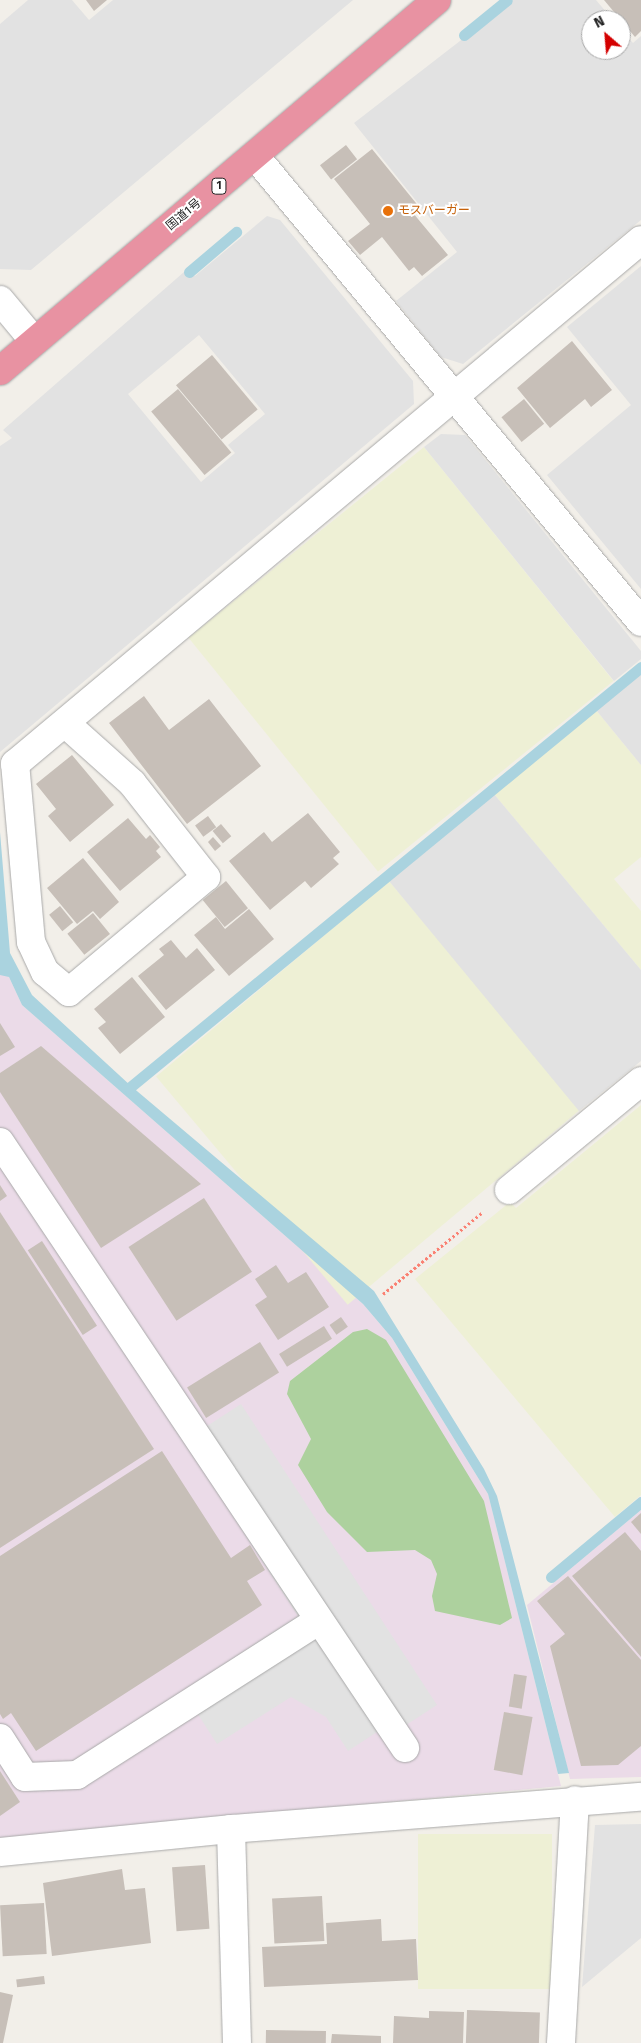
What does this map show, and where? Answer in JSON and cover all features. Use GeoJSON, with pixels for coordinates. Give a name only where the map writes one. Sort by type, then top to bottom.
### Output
{"type":"FeatureCollection","features":[{"type":"Feature","properties":{"kind":"highway","name":"国道1号"},"geometry":{"type":"LineString","coordinates":[[0,371],[437,0]]}},
{"type":"Feature","properties":{"kind":"street"},"geometry":{"type":"LineString","coordinates":[[255,156],[451,396],[641,622]]}},
{"type":"Feature","properties":{"kind":"street"},"geometry":{"type":"LineString","coordinates":[[65,723],[132,783],[206,877],[69,992],[45,972],[31,942],[15,764],[451,396],[641,240]]}},
{"type":"Feature","properties":{"kind":"street"},"geometry":{"type":"LineString","coordinates":[[0,300],[34,341]]}},
{"type":"Feature","properties":{"kind":"street"},"geometry":{"type":"LineString","coordinates":[[509,1190],[641,1081]]}},
{"type":"Feature","properties":{"kind":"street"},"geometry":{"type":"LineString","coordinates":[[0,1142],[405,1748]]}},
{"type":"Feature","properties":{"kind":"street"},"geometry":{"type":"LineString","coordinates":[[0,1738],[25,1776],[77,1776],[319,1620]]}},
{"type":"Feature","properties":{"kind":"street"},"geometry":{"type":"LineString","coordinates":[[0,1852],[231,1829],[575,1800],[641,1797]]}},
{"type":"Feature","properties":{"kind":"street"},"geometry":{"type":"LineString","coordinates":[[561,2043],[575,1800]]}},
{"type":"Feature","properties":{"kind":"street"},"geometry":{"type":"LineString","coordinates":[[231,1829],[237,2043]]}},
{"type":"Feature","properties":{"kind":"path"},"geometry":{"type":"LineString","coordinates":[[383,1294],[509,1190]]}},
{"type":"Feature","properties":{"kind":"shaded area"},"geometry":{"type":"Polygon","coordinates":[[[28,0],[72,0],[89,20],[113,0],[353,0],[31,270],[0,269],[0,24],[28,0]]]}},
{"type":"Feature","properties":{"kind":"shaded area"},"geometry":{"type":"Polygon","coordinates":[[[513,0],[596,0],[604,10],[581,10],[581,60],[631,60],[631,41],[633,43],[641,36],[641,220],[463,364],[441,357],[396,301],[457,252],[354,123],[513,0]]]}},
{"type":"Feature","properties":{"kind":"shaded area"},"geometry":{"type":"Polygon","coordinates":[[[267,216],[280,220],[413,381],[414,404],[0,752],[0,446],[12,438],[3,430],[184,272],[195,276],[267,216]],[[199,335],[128,394],[201,482],[235,453],[228,445],[265,414],[199,335]]]}},
{"type":"Feature","properties":{"kind":"shaded area"},"geometry":{"type":"Polygon","coordinates":[[[641,266],[641,589],[547,475],[631,405],[567,327],[641,266]]]}},
{"type":"Feature","properties":{"kind":"shaded area"},"geometry":{"type":"Polygon","coordinates":[[[441,434],[465,435],[641,651],[641,659],[614,681],[424,447],[441,434]]]}},
{"type":"Feature","properties":{"kind":"shaded area"},"geometry":{"type":"Polygon","coordinates":[[[641,673],[641,765],[596,710],[641,673]]]}},
{"type":"Feature","properties":{"kind":"shaded area"},"geometry":{"type":"Polygon","coordinates":[[[494,794],[641,970],[641,1061],[579,1111],[389,881],[494,794]]]}},
{"type":"Feature","properties":{"kind":"shaded area"},"geometry":{"type":"Polygon","coordinates":[[[0,972],[9,977],[22,1005],[363,1304],[392,1338],[488,1494],[561,1786],[0,1838],[0,972]]]}},
{"type":"Feature","properties":{"kind":"shaded area"},"geometry":{"type":"Polygon","coordinates":[[[241,1404],[437,1705],[383,1740],[377,1732],[348,1751],[326,1717],[291,1697],[217,1744],[183,1691],[298,1616],[184,1441],[241,1404]]]}},
{"type":"Feature","properties":{"kind":"shaded area"},"geometry":{"type":"Polygon","coordinates":[[[641,1510],[641,1777],[570,1779],[527,1605],[641,1510]]]}},
{"type":"Feature","properties":{"kind":"shaded area"},"geometry":{"type":"Polygon","coordinates":[[[641,1824],[641,1938],[582,1987],[595,1825],[641,1824]]]}},
{"type":"Feature","properties":{"kind":"green space"},"geometry":{"type":"Polygon","coordinates":[[[424,447],[613,681],[378,872],[189,638],[424,447]]]}},
{"type":"Feature","properties":{"kind":"green space"},"geometry":{"type":"Polygon","coordinates":[[[596,710],[641,765],[641,857],[614,879],[641,911],[641,970],[494,794],[596,710]]]}},
{"type":"Feature","properties":{"kind":"green space"},"geometry":{"type":"Polygon","coordinates":[[[389,881],[581,1109],[348,1305],[156,1076],[389,881]]]}},
{"type":"Feature","properties":{"kind":"green space"},"geometry":{"type":"Polygon","coordinates":[[[641,1105],[641,1495],[615,1517],[415,1279],[510,1202],[516,1208],[641,1105]]]}},
{"type":"Feature","properties":{"kind":"green space"},"geometry":{"type":"Polygon","coordinates":[[[367,1329],[386,1340],[484,1501],[512,1618],[500,1625],[435,1611],[432,1596],[437,1574],[431,1560],[415,1550],[367,1552],[327,1512],[298,1465],[311,1439],[287,1394],[290,1381],[353,1332],[367,1329]]]}},
{"type":"Feature","properties":{"kind":"green space"},"geometry":{"type":"Polygon","coordinates":[[[418,1834],[552,1834],[552,1989],[418,1989],[418,1834]]]}},
{"type":"Feature","properties":{"kind":"water"},"geometry":{"type":"Polygon","coordinates":[[[0,832],[10,953],[32,995],[131,1086],[374,1291],[484,1469],[497,1496],[569,1773],[558,1774],[488,1494],[392,1338],[363,1304],[22,1005],[9,977],[0,975],[0,832]]]}},
{"type":"Feature","properties":{"kind":"building"},"geometry":{"type":"Polygon","coordinates":[[[86,0],[107,0],[94,11],[86,0]]]}},
{"type":"Feature","properties":{"kind":"building"},"geometry":{"type":"Polygon","coordinates":[[[604,0],[641,0],[641,31],[635,37],[631,32],[631,10],[612,10],[604,0]]]}},
{"type":"Feature","properties":{"kind":"building"},"geometry":{"type":"Polygon","coordinates":[[[346,145],[357,159],[331,180],[320,165],[346,145]]]}},
{"type":"Feature","properties":{"kind":"building","name":"モスバーガー"},"geometry":{"type":"Polygon","coordinates":[[[372,149],[420,208],[413,213],[448,255],[422,276],[414,267],[409,271],[382,237],[360,255],[348,241],[370,224],[334,179],[372,149]]]}},
{"type":"Feature","properties":{"kind":"building"},"geometry":{"type":"Polygon","coordinates":[[[572,341],[612,390],[591,407],[585,399],[550,428],[517,388],[572,341]]]}},
{"type":"Feature","properties":{"kind":"building"},"geometry":{"type":"Polygon","coordinates":[[[212,355],[258,409],[222,440],[176,385],[212,355]]]}},
{"type":"Feature","properties":{"kind":"building"},"geometry":{"type":"Polygon","coordinates":[[[178,389],[231,453],[205,475],[151,411],[178,389]]]}},
{"type":"Feature","properties":{"kind":"building"},"geometry":{"type":"Polygon","coordinates":[[[524,399],[544,424],[522,442],[501,417],[524,399]]]}},
{"type":"Feature","properties":{"kind":"building"},"geometry":{"type":"Polygon","coordinates":[[[144,696],[169,730],[209,699],[261,766],[187,824],[109,723],[144,696]]]}},
{"type":"Feature","properties":{"kind":"building"},"geometry":{"type":"Polygon","coordinates":[[[72,755],[114,805],[70,842],[48,816],[56,809],[36,784],[72,755]]]}},
{"type":"Feature","properties":{"kind":"building"},"geometry":{"type":"Polygon","coordinates":[[[308,813],[340,852],[333,858],[339,864],[311,888],[305,881],[270,910],[229,861],[264,832],[272,842],[308,813]]]}},
{"type":"Feature","properties":{"kind":"building"},"geometry":{"type":"Polygon","coordinates":[[[208,816],[216,827],[203,837],[195,825],[208,816]]]}},
{"type":"Feature","properties":{"kind":"building"},"geometry":{"type":"Polygon","coordinates":[[[128,818],[146,839],[150,835],[160,847],[156,851],[161,857],[120,891],[87,852],[128,818]]]}},
{"type":"Feature","properties":{"kind":"building"},"geometry":{"type":"Polygon","coordinates":[[[221,824],[231,836],[223,843],[213,831],[221,824]]]}},
{"type":"Feature","properties":{"kind":"building"},"geometry":{"type":"Polygon","coordinates":[[[213,837],[221,846],[215,851],[208,842],[213,837]]]}},
{"type":"Feature","properties":{"kind":"building"},"geometry":{"type":"Polygon","coordinates":[[[83,858],[119,902],[100,919],[93,911],[77,924],[47,888],[83,858]]]}},
{"type":"Feature","properties":{"kind":"building"},"geometry":{"type":"Polygon","coordinates":[[[226,881],[248,908],[225,927],[203,900],[226,881]]]}},
{"type":"Feature","properties":{"kind":"building"},"geometry":{"type":"Polygon","coordinates":[[[60,906],[73,922],[62,931],[49,915],[60,906]]]}},
{"type":"Feature","properties":{"kind":"building"},"geometry":{"type":"Polygon","coordinates":[[[249,909],[274,939],[229,976],[194,935],[216,917],[225,929],[249,909]]]}},
{"type":"Feature","properties":{"kind":"building"},"geometry":{"type":"Polygon","coordinates":[[[93,913],[110,934],[84,955],[67,934],[93,913]]]}},
{"type":"Feature","properties":{"kind":"building"},"geometry":{"type":"Polygon","coordinates":[[[171,940],[186,958],[197,948],[215,970],[166,1010],[138,976],[164,955],[159,949],[171,940]]]}},
{"type":"Feature","properties":{"kind":"building"},"geometry":{"type":"Polygon","coordinates":[[[132,977],[165,1017],[120,1054],[98,1028],[106,1022],[94,1009],[132,977]]]}},
{"type":"Feature","properties":{"kind":"building"},"geometry":{"type":"Polygon","coordinates":[[[0,1023],[15,1047],[0,1056],[0,1023]]]}},
{"type":"Feature","properties":{"kind":"building"},"geometry":{"type":"Polygon","coordinates":[[[41,1046],[201,1184],[101,1248],[0,1092],[0,1073],[41,1046]]]}},
{"type":"Feature","properties":{"kind":"building"},"geometry":{"type":"Polygon","coordinates":[[[0,1185],[7,1196],[0,1201],[0,1185]]]}},
{"type":"Feature","properties":{"kind":"building"},"geometry":{"type":"Polygon","coordinates":[[[204,1198],[252,1272],[176,1321],[129,1247],[204,1198]]]}},
{"type":"Feature","properties":{"kind":"building"},"geometry":{"type":"Polygon","coordinates":[[[0,1212],[154,1449],[0,1548],[0,1212]]]}},
{"type":"Feature","properties":{"kind":"building"},"geometry":{"type":"Polygon","coordinates":[[[42,1241],[97,1326],[83,1335],[28,1250],[42,1241]]]}},
{"type":"Feature","properties":{"kind":"building"},"geometry":{"type":"Polygon","coordinates":[[[276,1265],[288,1283],[306,1272],[329,1307],[278,1340],[255,1305],[267,1297],[255,1279],[276,1265]]]}},
{"type":"Feature","properties":{"kind":"building"},"geometry":{"type":"Polygon","coordinates":[[[341,1317],[348,1327],[336,1335],[330,1325],[341,1317]]]}},
{"type":"Feature","properties":{"kind":"building"},"geometry":{"type":"Polygon","coordinates":[[[324,1326],[332,1339],[287,1367],[279,1354],[324,1326]]]}},
{"type":"Feature","properties":{"kind":"building"},"geometry":{"type":"Polygon","coordinates":[[[260,1342],[279,1373],[206,1418],[187,1388],[260,1342]]]}},
{"type":"Feature","properties":{"kind":"building"},"geometry":{"type":"Polygon","coordinates":[[[162,1451],[231,1558],[250,1545],[265,1570],[247,1581],[262,1605],[36,1751],[11,1713],[3,1719],[0,1714],[0,1556],[162,1451]]]}},
{"type":"Feature","properties":{"kind":"building"},"geometry":{"type":"Polygon","coordinates":[[[641,1513],[641,1534],[631,1522],[641,1513]]]}},
{"type":"Feature","properties":{"kind":"building"},"geometry":{"type":"Polygon","coordinates":[[[625,1532],[641,1551],[641,1657],[572,1576],[625,1532]]]}},
{"type":"Feature","properties":{"kind":"building"},"geometry":{"type":"Polygon","coordinates":[[[568,1576],[641,1660],[641,1746],[618,1765],[581,1766],[550,1646],[565,1634],[537,1601],[568,1576]]]}},
{"type":"Feature","properties":{"kind":"building"},"geometry":{"type":"Polygon","coordinates":[[[514,1674],[527,1676],[522,1709],[509,1707],[514,1674]]]}},
{"type":"Feature","properties":{"kind":"building"},"geometry":{"type":"Polygon","coordinates":[[[504,1712],[533,1717],[522,1775],[494,1770],[504,1712]]]}},
{"type":"Feature","properties":{"kind":"building"},"geometry":{"type":"Polygon","coordinates":[[[0,1771],[20,1802],[0,1816],[0,1771]]]}},
{"type":"Feature","properties":{"kind":"building"},"geometry":{"type":"Polygon","coordinates":[[[205,1865],[209,1929],[177,1931],[172,1867],[205,1865]]]}},
{"type":"Feature","properties":{"kind":"building"},"geometry":{"type":"Polygon","coordinates":[[[122,1869],[125,1890],[145,1888],[151,1943],[52,1956],[43,1883],[122,1869]]]}},
{"type":"Feature","properties":{"kind":"building"},"geometry":{"type":"Polygon","coordinates":[[[322,1896],[324,1941],[274,1944],[272,1899],[322,1896]]]}},
{"type":"Feature","properties":{"kind":"building"},"geometry":{"type":"Polygon","coordinates":[[[44,1903],[47,1954],[3,1956],[0,1905],[44,1903]]]}},
{"type":"Feature","properties":{"kind":"building"},"geometry":{"type":"Polygon","coordinates":[[[381,1919],[382,1941],[416,1939],[418,1980],[264,1987],[262,1947],[327,1944],[326,1923],[381,1919]]]}},
{"type":"Feature","properties":{"kind":"building"},"geometry":{"type":"Polygon","coordinates":[[[44,1976],[45,1984],[17,1987],[16,1979],[44,1976]]]}},
{"type":"Feature","properties":{"kind":"building"},"geometry":{"type":"Polygon","coordinates":[[[0,1992],[13,1995],[3,2043],[0,2043],[0,1992]]]}},
{"type":"Feature","properties":{"kind":"building"},"geometry":{"type":"Polygon","coordinates":[[[467,2010],[540,2013],[539,2043],[466,2043],[467,2010]]]}},
{"type":"Feature","properties":{"kind":"building"},"geometry":{"type":"Polygon","coordinates":[[[429,2011],[464,2012],[463,2043],[393,2043],[394,2016],[429,2018],[429,2011]]]}},
{"type":"Feature","properties":{"kind":"building"},"geometry":{"type":"Polygon","coordinates":[[[266,2030],[326,2031],[326,2043],[266,2043],[266,2030]]]}},
{"type":"Feature","properties":{"kind":"building"},"geometry":{"type":"Polygon","coordinates":[[[332,2034],[381,2036],[381,2043],[331,2043],[332,2034]]]}},
{"type":"Feature","properties":{"kind":"waterway"},"geometry":{"type":"LineString","coordinates":[[464,35],[507,0]]}},
{"type":"Feature","properties":{"kind":"waterway"},"geometry":{"type":"LineString","coordinates":[[189,272],[236,232]]}},
{"type":"Feature","properties":{"kind":"waterway"},"geometry":{"type":"LineString","coordinates":[[129,1088],[641,667]]}},
{"type":"Feature","properties":{"kind":"waterway"},"geometry":{"type":"LineString","coordinates":[[551,1577],[641,1502]]}},
{"type":"Feature","properties":{"kind":"place","name":"モスバーガー"},"geometry":{"type":"Point","coordinates":[388,211]}}]}
